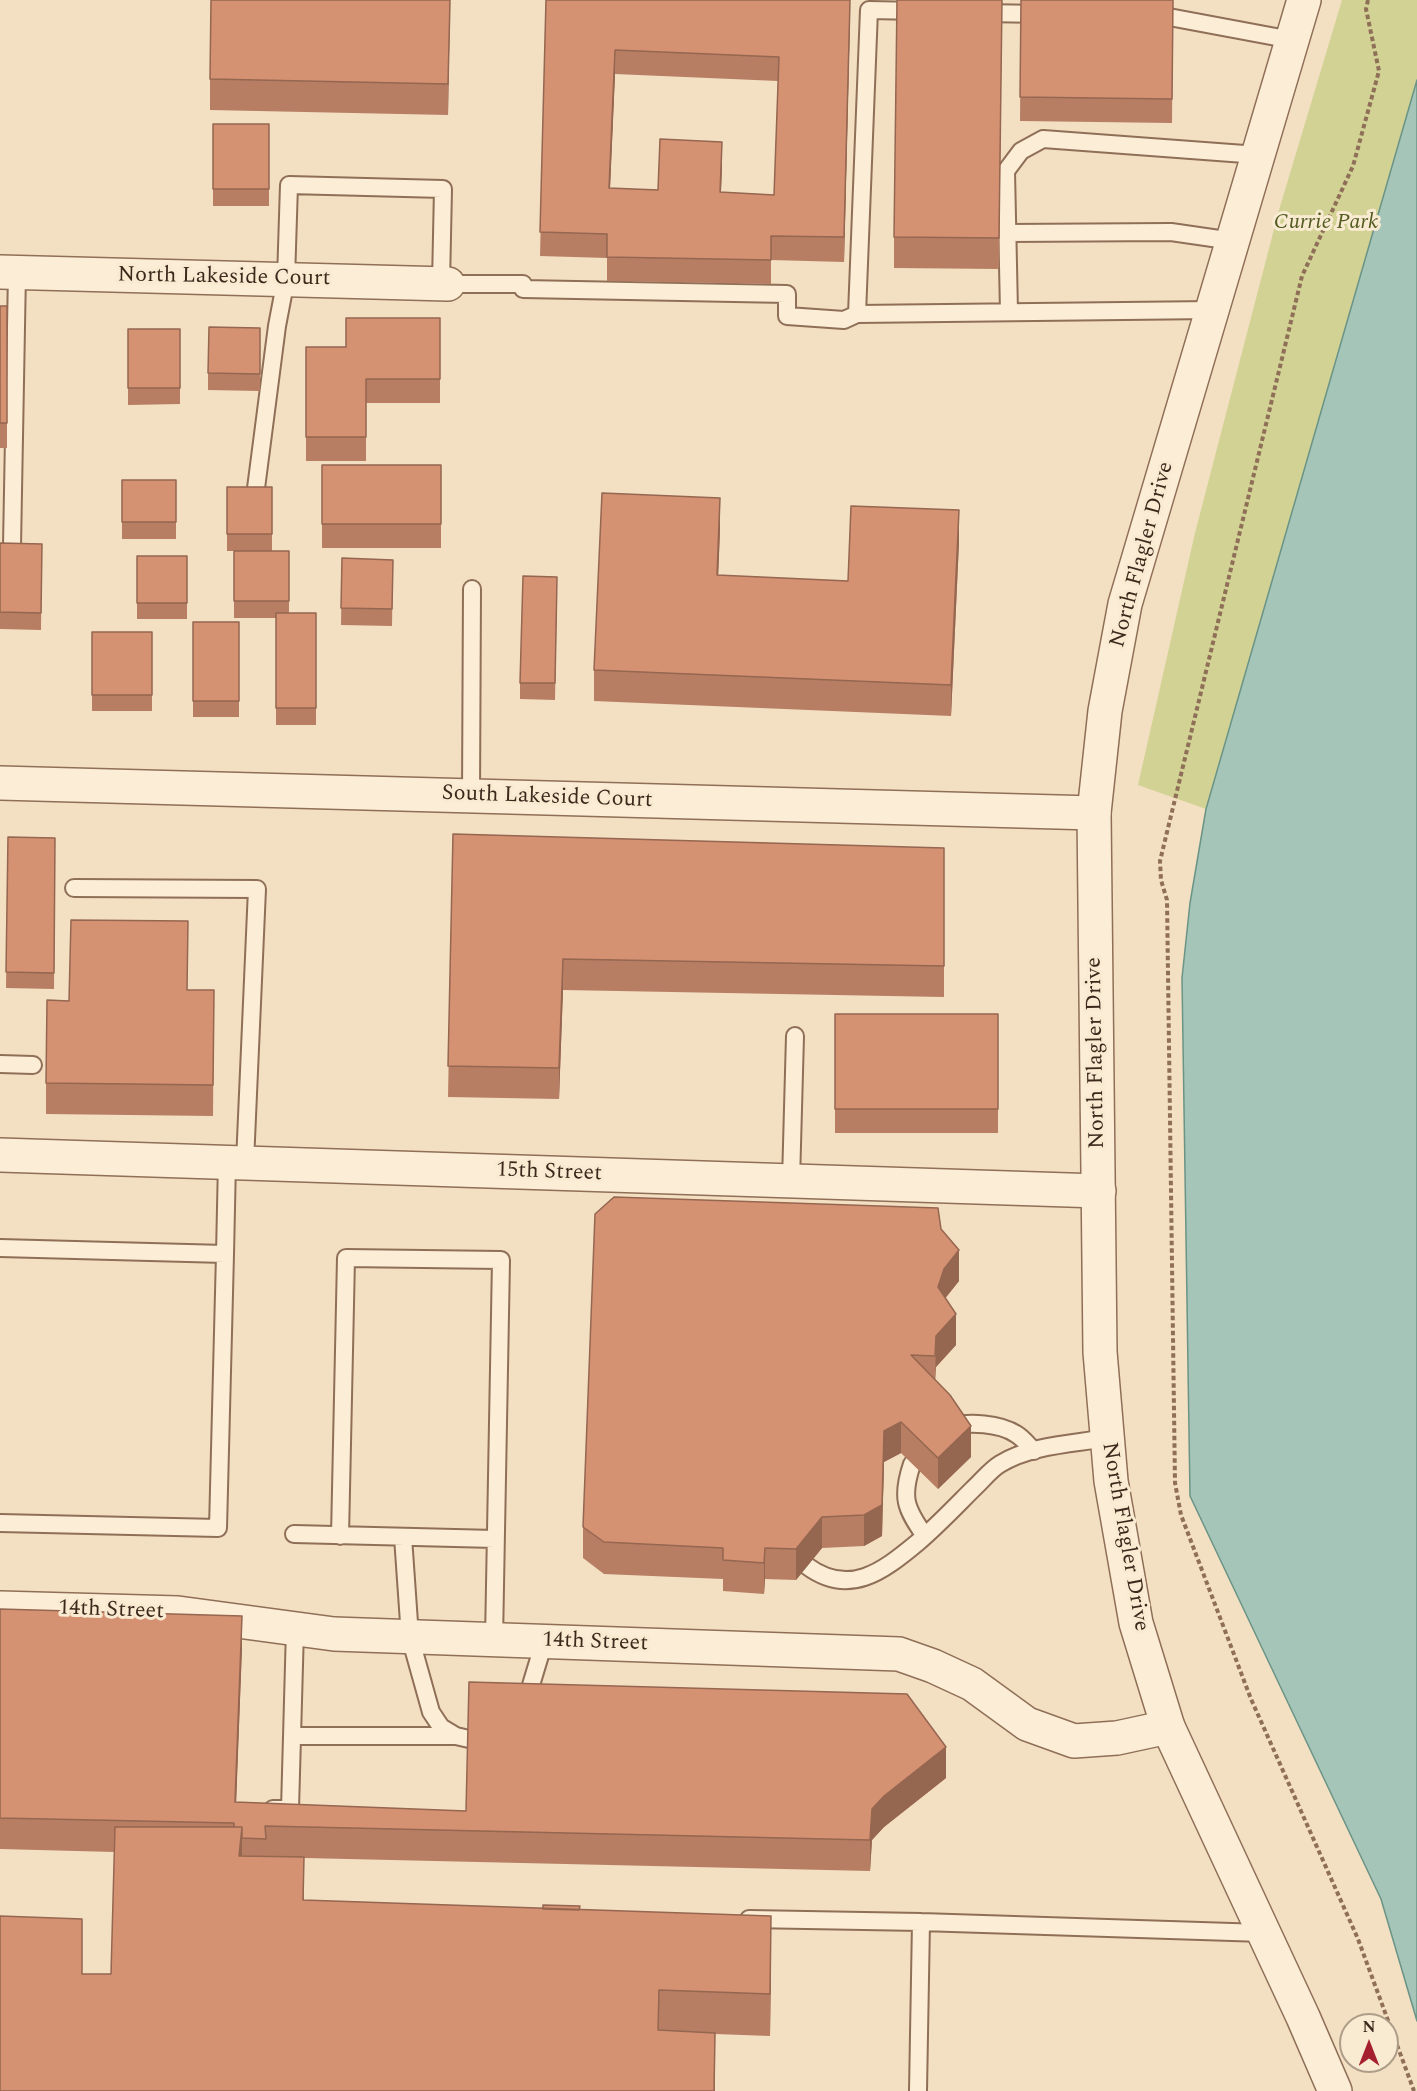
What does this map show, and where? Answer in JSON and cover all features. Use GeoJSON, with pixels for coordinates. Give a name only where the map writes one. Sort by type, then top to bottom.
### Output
{"type":"FeatureCollection","features":[{"type":"Feature","properties":{"kind":"street","name":"North Flagler Drive"},"geometry":{"type":"LineString","coordinates":[[1304,0],[1125,604],[1105,711],[1094,813],[1100,1352],[1111,1482],[1136,1623],[1168,1727],[1335,2091]]}},
{"type":"Feature","properties":{"kind":"street","name":"North Lakeside Court"},"geometry":{"type":"LineString","coordinates":[[8,272],[445,283]]}},
{"type":"Feature","properties":{"kind":"street","name":"South Lakeside Court"},"geometry":{"type":"LineString","coordinates":[[0,783],[1094,813]]}},
{"type":"Feature","properties":{"kind":"street","name":"15th Street"},"geometry":{"type":"LineString","coordinates":[[0,1155],[1099,1191]]}},
{"type":"Feature","properties":{"kind":"street","name":"14th Street"},"geometry":{"type":"LineString","coordinates":[[0,1608],[178,1613],[334,1634],[899,1654],[933,1666],[972,1684],[1027,1724],[1074,1741],[1117,1738],[1168,1727]]}},
{"type":"Feature","properties":{"kind":"lane"},"geometry":{"type":"LineString","coordinates":[[857,314],[869,10],[938,12]]}},
{"type":"Feature","properties":{"kind":"lane"},"geometry":{"type":"LineString","coordinates":[[961,12],[1054,14]]}},
{"type":"Feature","properties":{"kind":"lane"},"geometry":{"type":"LineString","coordinates":[[1135,16],[1169,17],[1292,40]]}},
{"type":"Feature","properties":{"kind":"lane"},"geometry":{"type":"LineString","coordinates":[[1009,312],[1006,171],[1021,151],[1043,139],[1258,155]]}},
{"type":"Feature","properties":{"kind":"lane"},"geometry":{"type":"LineString","coordinates":[[255,496],[277,326],[286,279],[289,185],[442,189],[445,283],[787,294],[787,316],[844,320],[857,314],[1212,309]]}},
{"type":"Feature","properties":{"kind":"lane"},"geometry":{"type":"LineString","coordinates":[[1008,233],[1170,232],[1233,241]]}},
{"type":"Feature","properties":{"kind":"lane"},"geometry":{"type":"LineString","coordinates":[[8,272],[12,546]]}},
{"type":"Feature","properties":{"kind":"lane"},"geometry":{"type":"LineString","coordinates":[[471,796],[472,589]]}},
{"type":"Feature","properties":{"kind":"lane"},"geometry":{"type":"LineString","coordinates":[[0,1523],[218,1528],[225,1254],[236,1162],[257,889],[74,888]]}},
{"type":"Feature","properties":{"kind":"lane"},"geometry":{"type":"LineString","coordinates":[[791,1181],[795,1036]]}},
{"type":"Feature","properties":{"kind":"lane"},"geometry":{"type":"LineString","coordinates":[[0,1064],[33,1065]]}},
{"type":"Feature","properties":{"kind":"lane"},"geometry":{"type":"LineString","coordinates":[[0,1248],[225,1254]]}},
{"type":"Feature","properties":{"kind":"lane"},"geometry":{"type":"LineString","coordinates":[[340,1536],[346,1258],[501,1260],[494,1640]]}},
{"type":"Feature","properties":{"kind":"lane"},"geometry":{"type":"LineString","coordinates":[[950,1426],[998,1427],[1016,1434],[1034,1451]]}},
{"type":"Feature","properties":{"kind":"lane"},"geometry":{"type":"LineString","coordinates":[[807,1566],[820,1575],[834,1580],[854,1580],[875,1574],[897,1560],[925,1536],[997,1465],[1016,1455],[1107,1438]]}},
{"type":"Feature","properties":{"kind":"lane"},"geometry":{"type":"LineString","coordinates":[[912,1464],[907,1478],[905,1500],[912,1517],[925,1536]]}},
{"type":"Feature","properties":{"kind":"lane"},"geometry":{"type":"LineString","coordinates":[[294,1534],[495,1539]]}},
{"type":"Feature","properties":{"kind":"lane"},"geometry":{"type":"LineString","coordinates":[[292,1736],[462,1737],[441,1727],[431,1712],[410,1636],[403,1537]]}},
{"type":"Feature","properties":{"kind":"lane"},"geometry":{"type":"LineString","coordinates":[[258,1809],[290,1809],[295,1629]]}},
{"type":"Feature","properties":{"kind":"lane"},"geometry":{"type":"LineString","coordinates":[[521,1714],[544,1642]]}},
{"type":"Feature","properties":{"kind":"lane"},"geometry":{"type":"LineString","coordinates":[[732,1919],[921,1922],[1263,1933]]}},
{"type":"Feature","properties":{"kind":"lane"},"geometry":{"type":"LineString","coordinates":[[918,2091],[921,1922]]}},
{"type":"Feature","properties":{"kind":"path"},"geometry":{"type":"LineString","coordinates":[[1368,0],[1366,9],[1379,71],[1353,166],[1302,276],[1160,861],[1161,880],[1167,900],[1175,1474],[1181,1515],[1251,1699],[1358,1939],[1414,2091]]}},
{"type":"Feature","properties":{"kind":"green space","name":"Currie Park"},"geometry":{"type":"Polygon","coordinates":[[[1342,0],[1417,0],[1417,80],[1206,809],[1138,785],[1195,533],[1279,210],[1342,0]]]}},
{"type":"Feature","properties":{"kind":"shaded area"},"geometry":{"type":"Polygon","coordinates":[[[1417,80],[1417,2021],[1381,1899],[1190,1496],[1182,978],[1190,903],[1206,809],[1417,80]]]}},
{"type":"Feature","properties":{"kind":"building"},"geometry":{"type":"Polygon","coordinates":[[[211,0],[450,0],[448,84],[210,79],[211,0]]]}},
{"type":"Feature","properties":{"kind":"building"},"geometry":{"type":"Polygon","coordinates":[[[546,0],[850,0],[844,237],[771,236],[771,260],[607,257],[607,234],[540,232],[546,0]],[[615,50],[609,188],[658,190],[660,139],[722,142],[720,192],[774,195],[779,57],[615,50]]]}},
{"type":"Feature","properties":{"kind":"building"},"geometry":{"type":"Polygon","coordinates":[[[897,0],[1002,0],[999,238],[894,237],[897,0]]]}},
{"type":"Feature","properties":{"kind":"building"},"geometry":{"type":"Polygon","coordinates":[[[1021,0],[1173,0],[1172,99],[1020,97],[1021,0]]]}},
{"type":"Feature","properties":{"kind":"building"},"geometry":{"type":"Polygon","coordinates":[[[213,124],[269,124],[269,189],[213,189],[213,124]]]}},
{"type":"Feature","properties":{"kind":"building"},"geometry":{"type":"Polygon","coordinates":[[[0,306],[7,306],[7,423],[0,423],[0,306]]]}},
{"type":"Feature","properties":{"kind":"building"},"geometry":{"type":"Polygon","coordinates":[[[346,318],[440,318],[440,379],[366,379],[366,437],[306,437],[306,347],[346,347],[346,318]]]}},
{"type":"Feature","properties":{"kind":"building"},"geometry":{"type":"Polygon","coordinates":[[[209,327],[260,328],[260,374],[208,373],[209,327]]]}},
{"type":"Feature","properties":{"kind":"building"},"geometry":{"type":"Polygon","coordinates":[[[128,329],[180,329],[180,388],[128,388],[128,329]]]}},
{"type":"Feature","properties":{"kind":"building"},"geometry":{"type":"Polygon","coordinates":[[[322,465],[441,465],[441,524],[322,524],[322,465]]]}},
{"type":"Feature","properties":{"kind":"building"},"geometry":{"type":"Polygon","coordinates":[[[122,480],[176,480],[176,522],[122,522],[122,480]]]}},
{"type":"Feature","properties":{"kind":"building"},"geometry":{"type":"Polygon","coordinates":[[[227,487],[272,487],[272,534],[227,534],[227,487]]]}},
{"type":"Feature","properties":{"kind":"building"},"geometry":{"type":"Polygon","coordinates":[[[602,493],[720,498],[717,575],[848,581],[851,506],[959,510],[951,685],[594,670],[602,493]]]}},
{"type":"Feature","properties":{"kind":"building"},"geometry":{"type":"Polygon","coordinates":[[[0,543],[42,544],[41,613],[0,612],[0,543]]]}},
{"type":"Feature","properties":{"kind":"building"},"geometry":{"type":"Polygon","coordinates":[[[234,551],[289,551],[289,601],[234,601],[234,551]]]}},
{"type":"Feature","properties":{"kind":"building"},"geometry":{"type":"Polygon","coordinates":[[[137,556],[187,556],[187,603],[137,603],[137,556]]]}},
{"type":"Feature","properties":{"kind":"building"},"geometry":{"type":"Polygon","coordinates":[[[342,558],[393,560],[392,609],[341,608],[342,558]]]}},
{"type":"Feature","properties":{"kind":"building"},"geometry":{"type":"Polygon","coordinates":[[[523,576],[557,577],[555,683],[520,683],[523,576]]]}},
{"type":"Feature","properties":{"kind":"building"},"geometry":{"type":"Polygon","coordinates":[[[276,613],[316,613],[316,708],[276,708],[276,613]]]}},
{"type":"Feature","properties":{"kind":"building"},"geometry":{"type":"Polygon","coordinates":[[[193,622],[239,622],[239,701],[193,701],[193,622]]]}},
{"type":"Feature","properties":{"kind":"building"},"geometry":{"type":"Polygon","coordinates":[[[92,632],[152,632],[152,695],[92,695],[92,632]]]}},
{"type":"Feature","properties":{"kind":"building"},"geometry":{"type":"Polygon","coordinates":[[[453,834],[944,848],[944,966],[563,959],[559,1068],[448,1066],[453,834]]]}},
{"type":"Feature","properties":{"kind":"building"},"geometry":{"type":"Polygon","coordinates":[[[8,837],[55,838],[54,973],[6,972],[8,837]]]}},
{"type":"Feature","properties":{"kind":"building"},"geometry":{"type":"Polygon","coordinates":[[[71,920],[188,921],[187,990],[214,990],[213,1085],[46,1083],[47,1000],[69,1001],[71,920]]]}},
{"type":"Feature","properties":{"kind":"building"},"geometry":{"type":"Polygon","coordinates":[[[835,1014],[998,1014],[998,1109],[835,1109],[835,1014]]]}},
{"type":"Feature","properties":{"kind":"building"},"geometry":{"type":"Polygon","coordinates":[[[614,1197],[938,1208],[941,1229],[959,1250],[944,1269],[938,1287],[956,1314],[936,1336],[935,1356],[911,1355],[950,1395],[971,1426],[938,1458],[901,1422],[884,1431],[882,1505],[864,1515],[822,1517],[796,1549],[765,1548],[764,1563],[723,1560],[723,1548],[604,1542],[583,1527],[595,1214],[614,1197]]]}},
{"type":"Feature","properties":{"kind":"building"},"geometry":{"type":"Polygon","coordinates":[[[0,1609],[242,1616],[235,1802],[466,1811],[469,1682],[907,1694],[946,1747],[884,1796],[872,1809],[870,1840],[265,1826],[266,1839],[242,1838],[242,1827],[234,1827],[234,1823],[0,1818],[0,1609]]]}},
{"type":"Feature","properties":{"kind":"building"},"geometry":{"type":"Polygon","coordinates":[[[115,1827],[242,1827],[239,1856],[304,1857],[303,1900],[771,1916],[770,1994],[659,1990],[658,2030],[715,2033],[714,2091],[0,2091],[0,1916],[82,1919],[82,1974],[111,1974],[115,1827]]]}},
{"type":"Feature","properties":{"kind":"building"},"geometry":{"type":"Polygon","coordinates":[[[543,1905],[580,1906],[579,1910],[543,1909],[543,1905]]]}}]}
